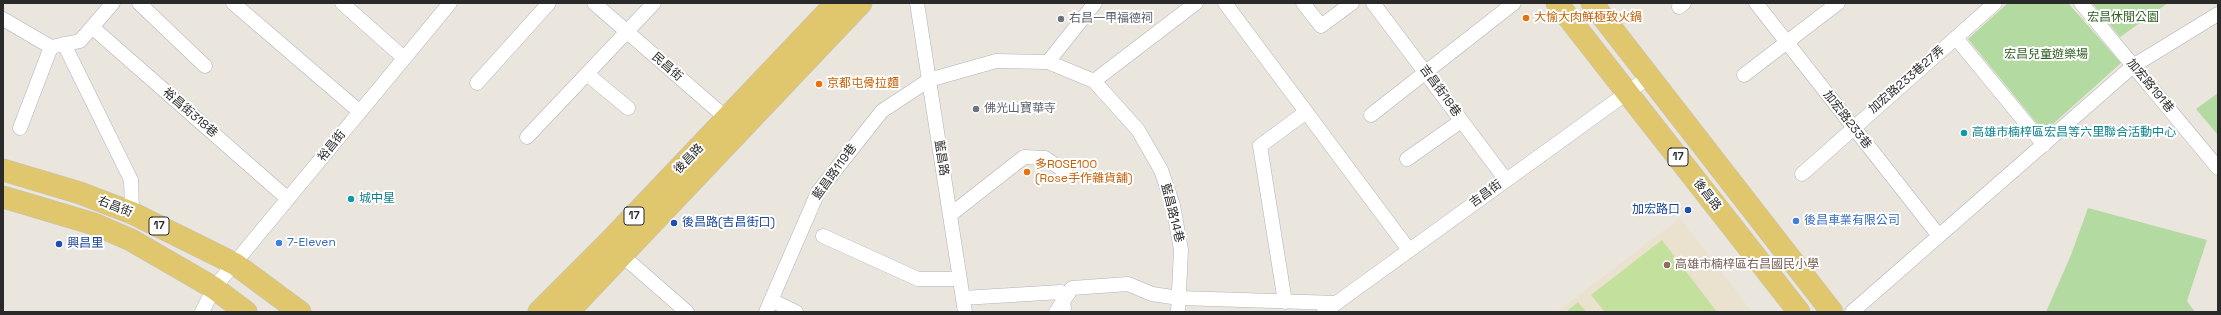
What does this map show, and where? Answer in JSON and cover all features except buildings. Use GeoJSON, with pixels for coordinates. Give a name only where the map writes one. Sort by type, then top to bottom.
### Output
{"type":"FeatureCollection","features":[{"type":"Feature","properties":{"kind":"main road","name":"後昌路"},"geometry":{"type":"LineString","coordinates":[[568,312],[615,250],[733,124],[836,3]]}},
{"type":"Feature","properties":{"kind":"main road","name":"後昌路"},"geometry":{"type":"LineString","coordinates":[[733,124],[861,3]]}},
{"type":"Feature","properties":{"kind":"main road","name":"後昌路"},"geometry":{"type":"LineString","coordinates":[[1557,3],[1799,312]]}},
{"type":"Feature","properties":{"kind":"main road","name":"17"},"geometry":{"type":"LineString","coordinates":[[1592,3],[1832,312]]}},
{"type":"Feature","properties":{"kind":"main road","name":"右昌街"},"geometry":{"type":"LineString","coordinates":[[3,170],[80,194],[132,213],[235,264],[300,312]]}},
{"type":"Feature","properties":{"kind":"main road","name":"右昌街"},"geometry":{"type":"LineString","coordinates":[[3,197],[94,224],[131,240],[214,288],[246,312]]}},
{"type":"Feature","properties":{"kind":"main road","name":"後昌路"},"geometry":{"type":"LineString","coordinates":[[539,312],[615,250]]}},
{"type":"Feature","properties":{"kind":"street"},"geometry":{"type":"LineString","coordinates":[[58,45],[80,40],[113,3]]}},
{"type":"Feature","properties":{"kind":"street"},"geometry":{"type":"LineString","coordinates":[[140,3],[205,66]]}},
{"type":"Feature","properties":{"kind":"street"},"geometry":{"type":"LineString","coordinates":[[233,3],[360,112]]}},
{"type":"Feature","properties":{"kind":"street"},"geometry":{"type":"LineString","coordinates":[[342,3],[404,58]]}},
{"type":"Feature","properties":{"kind":"street","name":"裕昌街"},"geometry":{"type":"LineString","coordinates":[[202,312],[214,288],[450,3]]}},
{"type":"Feature","properties":{"kind":"street"},"geometry":{"type":"LineString","coordinates":[[477,83],[549,3]]}},
{"type":"Feature","properties":{"kind":"street","name":"民昌街"},"geometry":{"type":"LineString","coordinates":[[594,3],[733,124]]}},
{"type":"Feature","properties":{"kind":"street"},"geometry":{"type":"LineString","coordinates":[[527,137],[654,3]]}},
{"type":"Feature","properties":{"kind":"street","name":"藍昌路"},"geometry":{"type":"LineString","coordinates":[[917,3],[964,305]]}},
{"type":"Feature","properties":{"kind":"street"},"geometry":{"type":"LineString","coordinates":[[1048,62],[1095,3]]}},
{"type":"Feature","properties":{"kind":"street"},"geometry":{"type":"LineString","coordinates":[[1094,81],[1196,3]]}},
{"type":"Feature","properties":{"kind":"street"},"geometry":{"type":"LineString","coordinates":[[1225,3],[1409,250]]}},
{"type":"Feature","properties":{"kind":"street"},"geometry":{"type":"LineString","coordinates":[[1303,3],[1321,26],[1352,3]]}},
{"type":"Feature","properties":{"kind":"street","name":"吉昌街18巷"},"geometry":{"type":"LineString","coordinates":[[1373,3],[1506,180]]}},
{"type":"Feature","properties":{"kind":"street"},"geometry":{"type":"LineString","coordinates":[[1371,114],[1514,3]]}},
{"type":"Feature","properties":{"kind":"street","name":"加宏路233巷"},"geometry":{"type":"LineString","coordinates":[[1756,3],[1939,236]]}},
{"type":"Feature","properties":{"kind":"street"},"geometry":{"type":"LineString","coordinates":[[1744,75],[1838,3]]}},
{"type":"Feature","properties":{"kind":"street","name":"加宏路233巷27弄"},"geometry":{"type":"LineString","coordinates":[[1802,174],[1995,3]]}},
{"type":"Feature","properties":{"kind":"street","name":"加宏路191巷"},"geometry":{"type":"LineString","coordinates":[[2081,3],[2218,168]]}},
{"type":"Feature","properties":{"kind":"street"},"geometry":{"type":"LineString","coordinates":[[1852,312],[2134,66],[2218,14]]}},
{"type":"Feature","properties":{"kind":"street"},"geometry":{"type":"LineString","coordinates":[[3,19],[58,45],[131,180],[132,213]]}},
{"type":"Feature","properties":{"kind":"street","name":"裕昌街318巷"},"geometry":{"type":"LineString","coordinates":[[92,27],[288,199]]}},
{"type":"Feature","properties":{"kind":"street"},"geometry":{"type":"LineString","coordinates":[[1956,38],[2044,145]]}},
{"type":"Feature","properties":{"kind":"street"},"geometry":{"type":"LineString","coordinates":[[20,128],[58,45]]}},
{"type":"Feature","properties":{"kind":"street","name":"藍昌路119巷"},"geometry":{"type":"LineString","coordinates":[[768,306],[818,192],[882,111],[929,80],[996,61],[1048,62]]}},
{"type":"Feature","properties":{"kind":"street","name":"藍昌路14巷"},"geometry":{"type":"LineString","coordinates":[[1048,62],[1094,81],[1138,130],[1161,170],[1173,205],[1181,250],[1178,305]]}},
{"type":"Feature","properties":{"kind":"street"},"geometry":{"type":"LineString","coordinates":[[587,74],[628,108]]}},
{"type":"Feature","properties":{"kind":"street","name":"吉昌街"},"geometry":{"type":"LineString","coordinates":[[1324,312],[1649,77]]}},
{"type":"Feature","properties":{"kind":"street"},"geometry":{"type":"LineString","coordinates":[[1285,302],[1260,146],[1306,112]]}},
{"type":"Feature","properties":{"kind":"street"},"geometry":{"type":"LineString","coordinates":[[1407,159],[1461,121]]}},
{"type":"Feature","properties":{"kind":"street"},"geometry":{"type":"LineString","coordinates":[[950,216],[1024,158],[1045,158],[1066,172]]}},
{"type":"Feature","properties":{"kind":"street"},"geometry":{"type":"LineString","coordinates":[[823,236],[918,279],[960,279]]}},
{"type":"Feature","properties":{"kind":"street"},"geometry":{"type":"LineString","coordinates":[[615,250],[687,312]]}},
{"type":"Feature","properties":{"kind":"street"},"geometry":{"type":"LineString","coordinates":[[1056,312],[1072,288],[1128,284],[1178,305],[1285,302],[1337,303]]}},
{"type":"Feature","properties":{"kind":"street"},"geometry":{"type":"LineString","coordinates":[[964,305],[1061,292],[1064,312]]}},
{"type":"Feature","properties":{"kind":"street"},"geometry":{"type":"LineString","coordinates":[[768,306],[796,312]]}},
{"type":"Feature","properties":{"kind":"shaded area","name":"高雄市楠梓區右昌國民小學"},"geometry":{"type":"Polygon","coordinates":[[[1680,218],[1752,312],[1557,312],[1680,218]]]}},
{"type":"Feature","properties":{"kind":"green space","name":"宏昌兒童遊樂場"},"geometry":{"type":"Polygon","coordinates":[[[2008,3],[2068,3],[2121,63],[2044,132],[1968,39],[2008,3]]]}},
{"type":"Feature","properties":{"kind":"green space","name":"宏昌休閒公園"},"geometry":{"type":"Polygon","coordinates":[[[2092,3],[2168,3],[2120,37],[2092,3]]]}},
{"type":"Feature","properties":{"kind":"green space"},"geometry":{"type":"Polygon","coordinates":[[[2218,93],[2218,135],[2196,109],[2218,93]]]}},
{"type":"Feature","properties":{"kind":"green space"},"geometry":{"type":"Polygon","coordinates":[[[2088,208],[2207,240],[2187,301],[2195,312],[2046,312],[2071,255],[2088,208]]]}},
{"type":"Feature","properties":{"kind":"green space"},"geometry":{"type":"Polygon","coordinates":[[[1662,240],[1717,312],[1605,312],[1591,295],[1662,240]]]}},
{"type":"Feature","properties":{"kind":"green space"},"geometry":{"type":"Polygon","coordinates":[[[1578,302],[1586,312],[1566,312],[1578,302]]]}},
{"type":"Feature","properties":{"kind":"place","name":"大愉大肉鮮極致火鍋"},"geometry":{"type":"Point","coordinates":[1526,18]}},
{"type":"Feature","properties":{"kind":"place","name":"右昌一甲福德祠"},"geometry":{"type":"Point","coordinates":[1061,19]}},
{"type":"Feature","properties":{"kind":"place","name":"京都屯骨拉麵"},"geometry":{"type":"Point","coordinates":[819,84]}},
{"type":"Feature","properties":{"kind":"place","name":"佛光山寶華寺"},"geometry":{"type":"Point","coordinates":[976,109]}},
{"type":"Feature","properties":{"kind":"place","name":"高雄市楠梓區宏昌等六里聯合活動中心"},"geometry":{"type":"Point","coordinates":[1964,133]}},
{"type":"Feature","properties":{"kind":"place","name":"多ROSE100 (Rose手作雜貨舖)"},"geometry":{"type":"Point","coordinates":[1027,172]}},
{"type":"Feature","properties":{"kind":"place","name":"城中星"},"geometry":{"type":"Point","coordinates":[351,199]}},
{"type":"Feature","properties":{"kind":"place","name":"加宏路口"},"geometry":{"type":"Point","coordinates":[1688,210]}},
{"type":"Feature","properties":{"kind":"place","name":"後昌車業有限公司"},"geometry":{"type":"Point","coordinates":[1796,221]}},
{"type":"Feature","properties":{"kind":"place","name":"後昌路(吉昌街口)"},"geometry":{"type":"Point","coordinates":[674,223]}},
{"type":"Feature","properties":{"kind":"place","name":"7-Eleven"},"geometry":{"type":"Point","coordinates":[279,243]}},
{"type":"Feature","properties":{"kind":"place","name":"興昌里"},"geometry":{"type":"Point","coordinates":[59,244]}},
{"type":"Feature","properties":{"kind":"place","name":"高雄市楠梓區右昌國民小學"},"geometry":{"type":"Point","coordinates":[1667,265]}}]}
